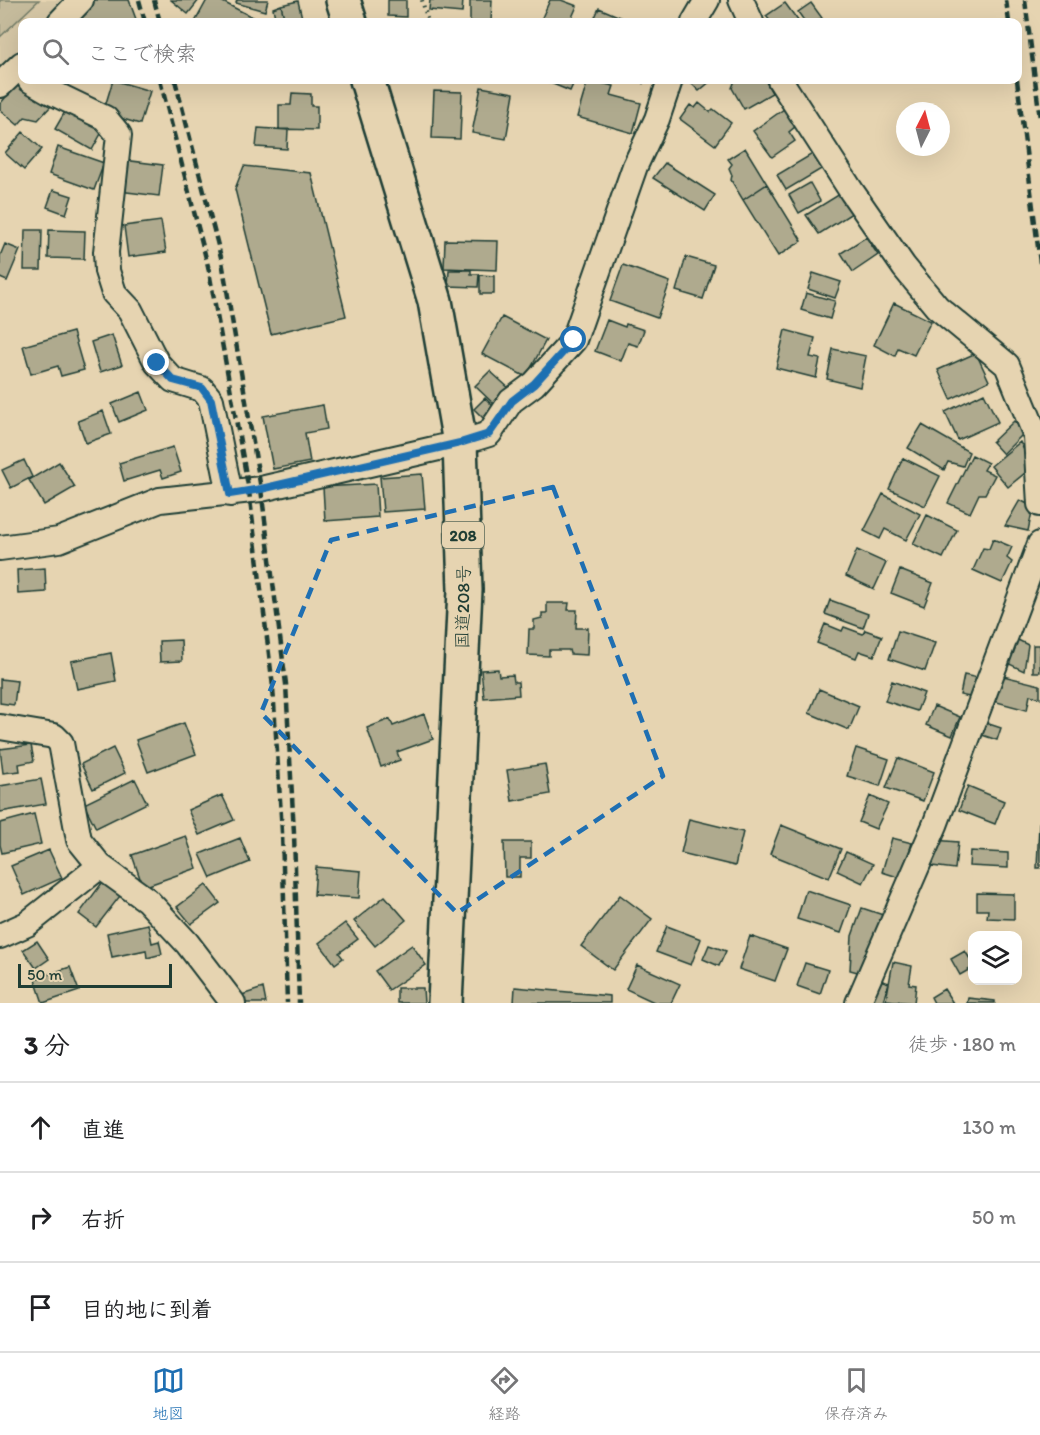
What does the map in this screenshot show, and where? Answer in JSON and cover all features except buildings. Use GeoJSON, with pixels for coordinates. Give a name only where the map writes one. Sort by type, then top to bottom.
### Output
{"type":"FeatureCollection","features":[{"type":"Feature","properties":{"kind":"highway"},"geometry":{"type":"LineString","coordinates":[[343,0],[349,18]]}},
{"type":"Feature","properties":{"kind":"highway","name":"国道208号"},"geometry":{"type":"LineString","coordinates":[[368,84],[435,301],[460,443],[465,590],[445,1003]]}},
{"type":"Feature","properties":{"kind":"street"},"geometry":{"type":"LineString","coordinates":[[64,18],[81,0]]}},
{"type":"Feature","properties":{"kind":"street"},"geometry":{"type":"LineString","coordinates":[[696,18],[707,0]]}},
{"type":"Feature","properties":{"kind":"street"},"geometry":{"type":"LineString","coordinates":[[741,0],[749,18]]}},
{"type":"Feature","properties":{"kind":"street"},"geometry":{"type":"LineString","coordinates":[[35,84],[105,118],[119,135],[106,252],[107,271],[114,293],[130,310],[157,363],[173,380],[202,388],[211,400],[230,494]]}},
{"type":"Feature","properties":{"kind":"street"},"geometry":{"type":"LineString","coordinates":[[0,548],[59,540],[160,500],[261,489],[460,443],[489,434],[512,401],[534,384],[574,340],[635,166],[657,119],[669,84]]}},
{"type":"Feature","properties":{"kind":"street"},"geometry":{"type":"LineString","coordinates":[[783,84],[852,192],[904,267],[938,307],[1007,365],[1036,436],[1040,504]]}},
{"type":"Feature","properties":{"kind":"street"},"geometry":{"type":"LineString","coordinates":[[858,1003],[935,825],[1040,544]]}},
{"type":"Feature","properties":{"kind":"street"},"geometry":{"type":"LineString","coordinates":[[0,728],[54,736],[61,743],[79,840],[100,866],[147,900],[187,943],[233,1003]]}},
{"type":"Feature","properties":{"kind":"street"},"geometry":{"type":"LineString","coordinates":[[0,936],[27,924],[100,866]]}},
{"type":"Feature","properties":{"kind":"path"},"geometry":{"type":"LineString","coordinates":[[422,0],[427,18]]}},
{"type":"Feature","properties":{"kind":"highlighted area"},"geometry":{"type":"Polygon","coordinates":[[[553,487],[663,776],[457,913],[261,713],[331,540],[553,487]]]}},
{"type":"Feature","properties":{"kind":"shaded area"},"geometry":{"type":"Polygon","coordinates":[[[0,0],[68,0],[49,18],[18,18],[18,49],[0,67],[0,0]]]}},
{"type":"Feature","properties":{"kind":"shaded area"},"geometry":{"type":"Polygon","coordinates":[[[0,0],[39,0],[18,18],[0,37],[0,0]]]}},
{"type":"Feature","properties":{"kind":"railway"},"geometry":{"type":"LineString","coordinates":[[139,0],[144,18]]}},
{"type":"Feature","properties":{"kind":"railway"},"geometry":{"type":"LineString","coordinates":[[154,0],[159,18]]}},
{"type":"Feature","properties":{"kind":"railway"},"geometry":{"type":"LineString","coordinates":[[1006,0],[1008,18]]}},
{"type":"Feature","properties":{"kind":"railway"},"geometry":{"type":"LineString","coordinates":[[1025,0],[1040,119]]}},
{"type":"Feature","properties":{"kind":"railway"},"geometry":{"type":"LineString","coordinates":[[161,84],[208,266],[249,491],[273,687],[282,832],[287,1003]]}},
{"type":"Feature","properties":{"kind":"railway"},"geometry":{"type":"LineString","coordinates":[[176,84],[222,261],[261,489],[286,684],[294,833],[299,1003]]}},
{"type":"Feature","properties":{"kind":"railway"},"geometry":{"type":"LineString","coordinates":[[1018,84],[1040,263]]}},
{"type":"Feature","properties":{"kind":"route"},"geometry":{"type":"LineString","coordinates":[[157,363],[173,380],[202,388],[211,400],[230,494],[261,489],[460,443],[489,434],[512,401],[534,384],[574,340]]}}]}
